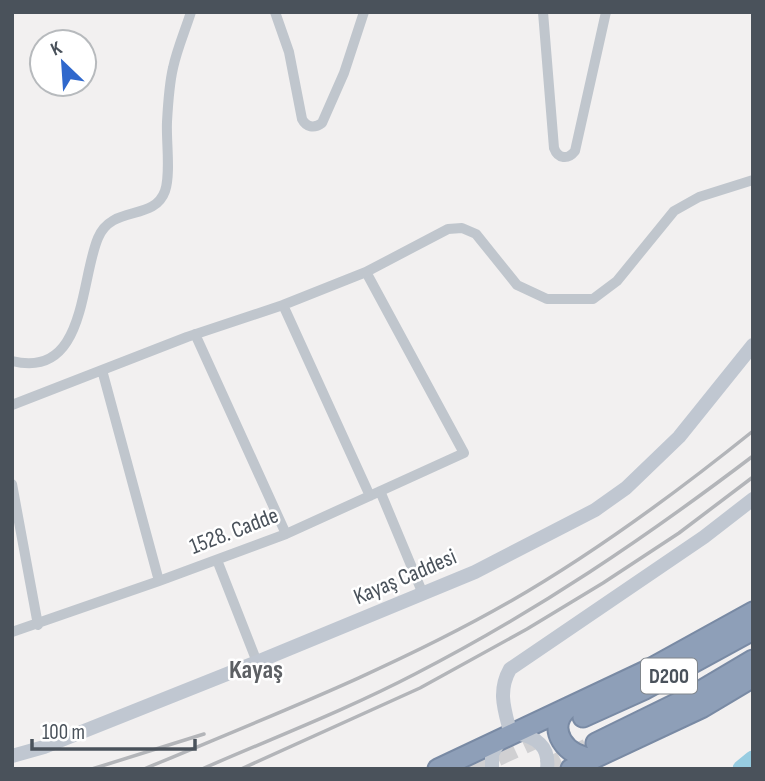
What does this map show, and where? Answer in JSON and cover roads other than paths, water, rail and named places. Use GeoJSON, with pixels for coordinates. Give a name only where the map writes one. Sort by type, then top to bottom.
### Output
{"type":"FeatureCollection","features":[{"type":"Feature","properties":{"kind":"highway"},"geometry":{"type":"LineString","coordinates":[[450,767],[509,736],[576,712],[753,612]]}},
{"type":"Feature","properties":{"kind":"highway","name":"D200"},"geometry":{"type":"LineString","coordinates":[[576,712],[645,689],[753,631]]}},
{"type":"Feature","properties":{"kind":"highway","name":"D200"},"geometry":{"type":"LineString","coordinates":[[595,751],[753,660]]}},
{"type":"Feature","properties":{"kind":"highway"},"geometry":{"type":"LineString","coordinates":[[576,712],[562,713],[558,732],[561,741],[577,756],[701,708],[753,677]]}},
{"type":"Feature","properties":{"kind":"highway"},"geometry":{"type":"LineString","coordinates":[[571,769],[595,751]]}},
{"type":"Feature","properties":{"kind":"street"},"geometry":{"type":"LineString","coordinates":[[12,361],[29,363],[43,360],[64,347],[78,321],[100,233],[113,219],[148,209],[163,195],[167,183],[167,122],[173,68],[191,12]]}},
{"type":"Feature","properties":{"kind":"street"},"geometry":{"type":"LineString","coordinates":[[275,12],[289,52],[302,119],[306,125],[313,127],[322,123],[334,97],[364,12]]}},
{"type":"Feature","properties":{"kind":"street"},"geometry":{"type":"LineString","coordinates":[[543,12],[554,148],[557,154],[563,157],[570,156],[575,151],[606,12]]}},
{"type":"Feature","properties":{"kind":"street"},"geometry":{"type":"LineString","coordinates":[[12,405],[195,334],[283,305],[366,272],[448,229],[462,228],[476,234],[517,285],[547,299],[593,299],[617,281],[674,211],[699,197],[753,180]]}},
{"type":"Feature","properties":{"kind":"street","name":"1528. Cadde"},"geometry":{"type":"LineString","coordinates":[[12,632],[38,625],[286,534],[464,453],[366,272]]}},
{"type":"Feature","properties":{"kind":"street"},"geometry":{"type":"LineString","coordinates":[[283,305],[423,594]]}},
{"type":"Feature","properties":{"kind":"street"},"geometry":{"type":"LineString","coordinates":[[195,334],[286,534]]}},
{"type":"Feature","properties":{"kind":"street","name":"Kayaş Caddesi"},"geometry":{"type":"LineString","coordinates":[[12,756],[44,747],[423,594],[514,553],[595,510],[626,488],[679,437],[753,345]]}},
{"type":"Feature","properties":{"kind":"street"},"geometry":{"type":"LineString","coordinates":[[103,370],[159,581]]}},
{"type":"Feature","properties":{"kind":"street"},"geometry":{"type":"LineString","coordinates":[[12,484],[38,625]]}},
{"type":"Feature","properties":{"kind":"street"},"geometry":{"type":"LineString","coordinates":[[509,736],[502,689],[510,669],[704,537],[750,501]]}},
{"type":"Feature","properties":{"kind":"street"},"geometry":{"type":"LineString","coordinates":[[217,560],[257,662]]}},
{"type":"Feature","properties":{"kind":"street"},"geometry":{"type":"LineString","coordinates":[[492,769],[492,754],[509,736],[529,735],[544,747],[547,769]]}},
{"type":"Feature","properties":{"kind":"waterway"},"geometry":{"type":"LineString","coordinates":[[742,769],[753,760]]}},
{"type":"Feature","properties":{"kind":"tunnel"},"geometry":{"type":"LineString","coordinates":[[471,769],[583,717]]}},
{"type":"Feature","properties":{"kind":"tunnel"},"geometry":{"type":"LineString","coordinates":[[544,769],[587,748]]}},
{"type":"Feature","properties":{"kind":"railway"},"geometry":{"type":"LineString","coordinates":[[144,769],[376,670],[511,601],[635,521],[753,431]]}},
{"type":"Feature","properties":{"kind":"railway"},"geometry":{"type":"LineString","coordinates":[[202,769],[336,712],[460,650],[547,599],[630,545],[753,456]]}},
{"type":"Feature","properties":{"kind":"railway"},"geometry":{"type":"LineString","coordinates":[[241,769],[420,688],[527,629],[679,533],[753,477]]}},
{"type":"Feature","properties":{"kind":"railway"},"geometry":{"type":"LineString","coordinates":[[92,769],[204,734]]}},
{"type":"Feature","properties":{"kind":"district","name":"Kayaş"},"geometry":{"type":"Point","coordinates":[256,670]}}]}
